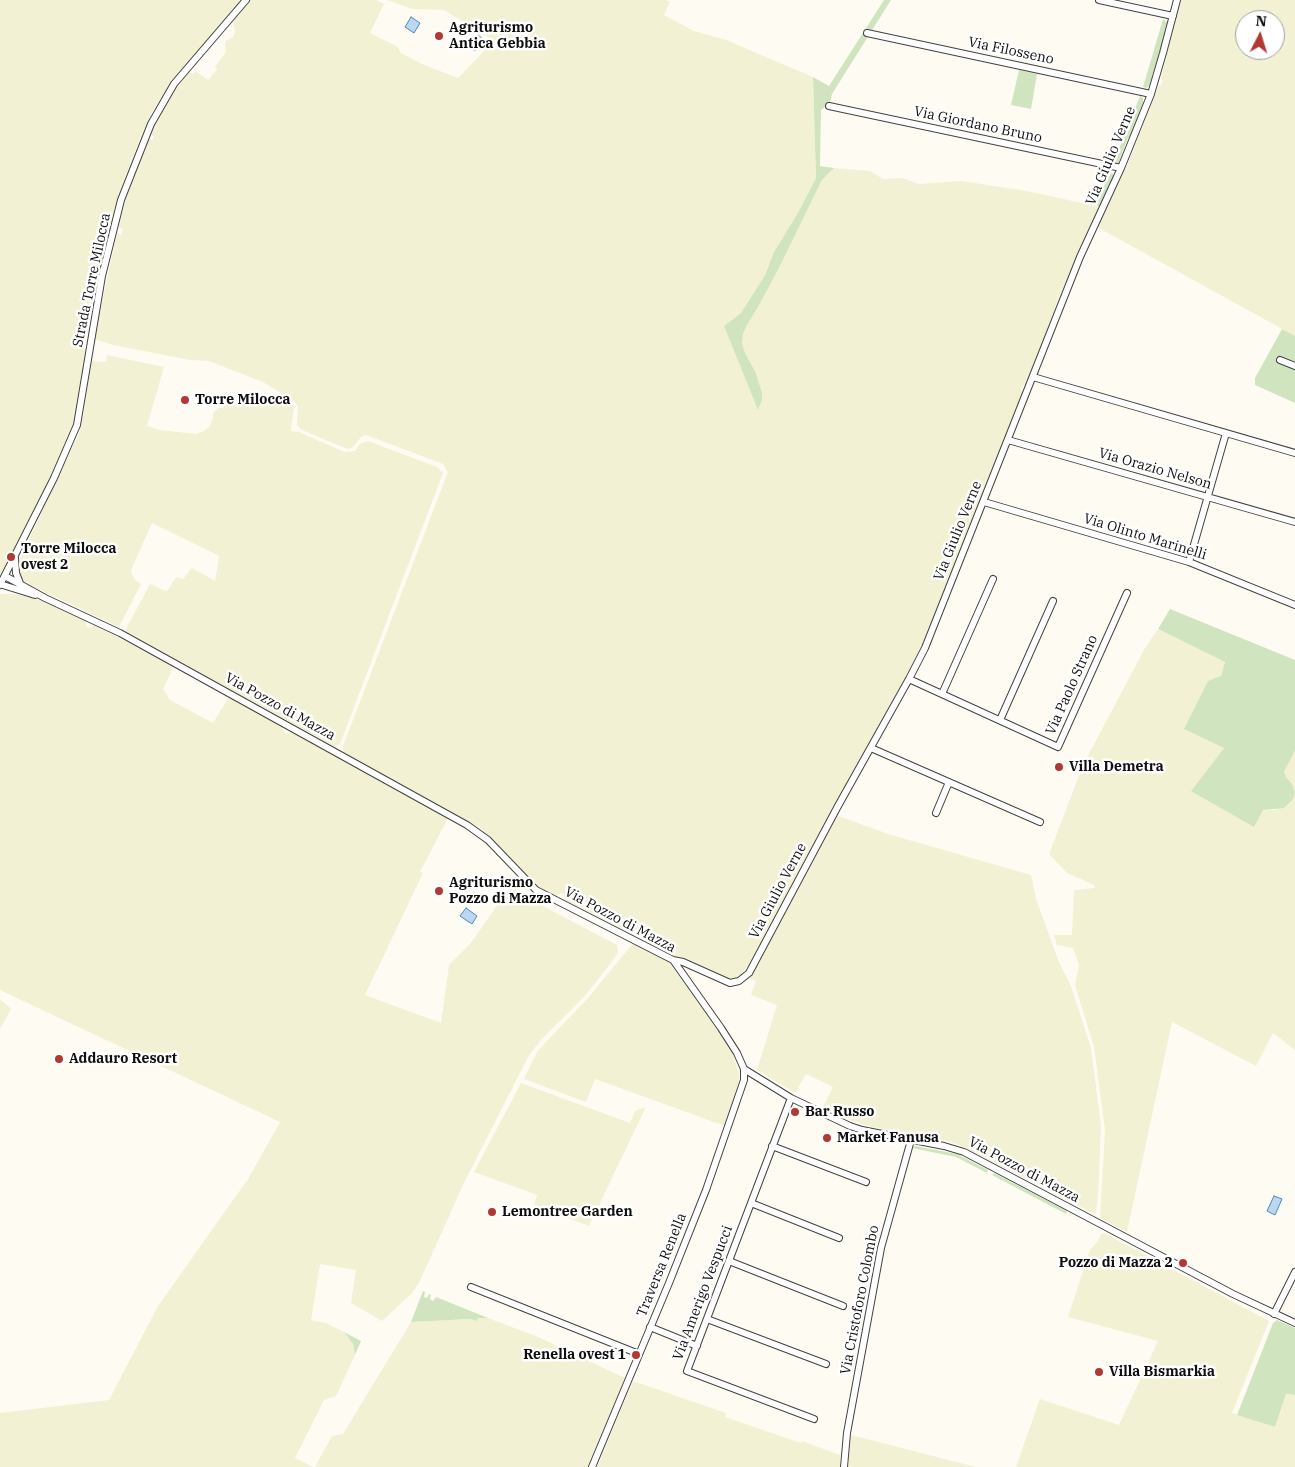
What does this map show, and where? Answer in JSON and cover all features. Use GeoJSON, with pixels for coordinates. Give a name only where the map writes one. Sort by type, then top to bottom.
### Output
{"type":"FeatureCollection","features":[{"type":"Feature","properties":{"kind":"street","name":"Strada Torre Milocca"},"geometry":{"type":"LineString","coordinates":[[0,584],[16,556],[54,478],[77,424],[102,276],[121,200],[151,124],[174,84],[246,0]]}},
{"type":"Feature","properties":{"kind":"street"},"geometry":{"type":"LineString","coordinates":[[1099,0],[1173,16]]}},
{"type":"Feature","properties":{"kind":"street","name":"Via Giulio Verne"},"geometry":{"type":"LineString","coordinates":[[672,960],[683,962],[730,983],[739,982],[749,973],[909,679],[925,648],[1080,256],[1121,168],[1150,94],[1177,0]]}},
{"type":"Feature","properties":{"kind":"street","name":"Via Filosseno"},"geometry":{"type":"LineString","coordinates":[[867,33],[1150,94]]}},
{"type":"Feature","properties":{"kind":"street","name":"Via Giordano Bruno"},"geometry":{"type":"LineString","coordinates":[[829,106],[1121,168]]}},
{"type":"Feature","properties":{"kind":"street"},"geometry":{"type":"LineString","coordinates":[[1280,360],[1295,366]]}},
{"type":"Feature","properties":{"kind":"street"},"geometry":{"type":"LineString","coordinates":[[1033,378],[1295,453]]}},
{"type":"Feature","properties":{"kind":"street"},"geometry":{"type":"LineString","coordinates":[[1189,562],[1226,433]]}},
{"type":"Feature","properties":{"kind":"street","name":"Via Orazio Nelson"},"geometry":{"type":"LineString","coordinates":[[1008,440],[1295,522]]}},
{"type":"Feature","properties":{"kind":"street","name":"Via Olinto Marinelli"},"geometry":{"type":"LineString","coordinates":[[984,502],[1189,562],[1295,605]]}},
{"type":"Feature","properties":{"kind":"street"},"geometry":{"type":"LineString","coordinates":[[16,556],[16,573],[20,583]]}},
{"type":"Feature","properties":{"kind":"street"},"geometry":{"type":"LineString","coordinates":[[5,576],[45,598]]}},
{"type":"Feature","properties":{"kind":"street"},"geometry":{"type":"LineString","coordinates":[[942,694],[993,579]]}},
{"type":"Feature","properties":{"kind":"street"},"geometry":{"type":"LineString","coordinates":[[0,584],[45,598]]}},
{"type":"Feature","properties":{"kind":"street","name":"Via Paolo Strano"},"geometry":{"type":"LineString","coordinates":[[909,679],[1058,747],[1127,594]]}},
{"type":"Feature","properties":{"kind":"street","name":"Via Pozzo di Mazza"},"geometry":{"type":"LineString","coordinates":[[45,598],[120,633],[467,825],[488,840],[536,890],[672,960],[722,1028],[738,1053],[744,1069],[790,1098],[850,1126],[964,1152],[1233,1294],[1295,1323]]}},
{"type":"Feature","properties":{"kind":"street"},"geometry":{"type":"LineString","coordinates":[[1000,720],[1053,601]]}},
{"type":"Feature","properties":{"kind":"street"},"geometry":{"type":"LineString","coordinates":[[870,748],[1040,822]]}},
{"type":"Feature","properties":{"kind":"street"},"geometry":{"type":"LineString","coordinates":[[936,813],[949,782]]}},
{"type":"Feature","properties":{"kind":"street","name":"Traversa Renella"},"geometry":{"type":"LineString","coordinates":[[592,1467],[706,1190],[744,1080],[744,1069]]}},
{"type":"Feature","properties":{"kind":"street","name":"Via Amerigo Vespucci"},"geometry":{"type":"LineString","coordinates":[[790,1098],[687,1371],[814,1419]]}},
{"type":"Feature","properties":{"kind":"street","name":"Via Cristoforo Colombo"},"geometry":{"type":"LineString","coordinates":[[844,1467],[847,1433],[881,1248],[911,1140]]}},
{"type":"Feature","properties":{"kind":"street"},"geometry":{"type":"LineString","coordinates":[[772,1146],[866,1182]]}},
{"type":"Feature","properties":{"kind":"street"},"geometry":{"type":"LineString","coordinates":[[751,1203],[839,1238]]}},
{"type":"Feature","properties":{"kind":"street"},"geometry":{"type":"LineString","coordinates":[[729,1261],[843,1306]]}},
{"type":"Feature","properties":{"kind":"street"},"geometry":{"type":"LineString","coordinates":[[1274,1314],[1295,1272]]}},
{"type":"Feature","properties":{"kind":"street"},"geometry":{"type":"LineString","coordinates":[[471,1286],[639,1354]]}},
{"type":"Feature","properties":{"kind":"street"},"geometry":{"type":"LineString","coordinates":[[707,1319],[826,1364]]}},
{"type":"Feature","properties":{"kind":"street"},"geometry":{"type":"LineString","coordinates":[[650,1327],[697,1346]]}},
{"type":"Feature","properties":{"kind":"green space"},"geometry":{"type":"Polygon","coordinates":[[[0,0],[240,0],[172,82],[152,112],[141,136],[119,193],[96,283],[87,338],[82,339],[81,343],[86,350],[72,430],[46,488],[0,575],[0,0]]]}},
{"type":"Feature","properties":{"kind":"green space"},"geometry":{"type":"Polygon","coordinates":[[[251,0],[376,0],[384,4],[370,33],[398,47],[401,53],[422,64],[458,78],[487,48],[488,37],[444,10],[412,9],[387,0],[666,0],[670,2],[664,15],[694,31],[726,40],[813,77],[816,178],[799,211],[774,252],[765,275],[741,313],[724,326],[739,361],[755,371],[742,344],[743,334],[779,268],[822,180],[834,168],[870,171],[883,179],[902,178],[919,184],[961,181],[1027,191],[1100,207],[1059,297],[1027,384],[1023,385],[1021,390],[1024,393],[923,647],[750,963],[738,978],[728,980],[668,953],[565,900],[564,894],[555,896],[539,887],[481,829],[343,752],[343,746],[448,472],[443,464],[366,435],[361,437],[349,449],[302,430],[297,425],[298,407],[294,401],[263,382],[209,361],[190,360],[113,345],[94,339],[117,233],[121,235],[123,230],[118,226],[122,210],[148,139],[152,140],[154,137],[151,135],[157,120],[172,93],[190,72],[193,74],[196,71],[208,80],[217,69],[215,67],[226,52],[226,41],[233,37],[235,33],[233,21],[251,0]]]}},
{"type":"Feature","properties":{"kind":"green space"},"geometry":{"type":"Polygon","coordinates":[[[884,0],[891,0],[832,94],[830,103],[821,110],[820,166],[834,168],[822,180],[779,268],[743,334],[742,344],[755,371],[762,393],[762,400],[758,410],[724,326],[741,313],[765,275],[774,252],[799,211],[816,178],[813,77],[829,86],[884,0]]]}},
{"type":"Feature","properties":{"kind":"green space"},"geometry":{"type":"Polygon","coordinates":[[[1180,0],[1295,0],[1295,336],[1097,227],[1126,168],[1159,85],[1163,81],[1161,78],[1180,0]]]}},
{"type":"Feature","properties":{"kind":"green space"},"geometry":{"type":"Polygon","coordinates":[[[1163,19],[1168,23],[1149,86],[1146,88],[1143,87],[1163,19]]]}},
{"type":"Feature","properties":{"kind":"green space"},"geometry":{"type":"Polygon","coordinates":[[[1019,70],[1037,74],[1031,109],[1011,105],[1019,70]]]}},
{"type":"Feature","properties":{"kind":"green space"},"geometry":{"type":"Polygon","coordinates":[[[1140,96],[1143,98],[1143,103],[1118,164],[1114,162],[1140,96]]]}},
{"type":"Feature","properties":{"kind":"green space"},"geometry":{"type":"Polygon","coordinates":[[[1110,172],[1113,174],[1113,177],[1100,207],[1096,205],[1110,172]]]}},
{"type":"Feature","properties":{"kind":"green space"},"geometry":{"type":"Polygon","coordinates":[[[1282,329],[1295,336],[1295,364],[1279,357],[1277,360],[1295,368],[1295,403],[1255,385],[1255,378],[1282,329]]]}},
{"type":"Feature","properties":{"kind":"green space"},"geometry":{"type":"Polygon","coordinates":[[[107,355],[164,367],[147,426],[160,430],[196,434],[210,426],[213,413],[218,408],[223,408],[224,401],[234,401],[234,397],[258,399],[294,406],[291,431],[299,432],[344,452],[355,451],[360,444],[368,441],[437,467],[443,473],[340,744],[335,747],[125,631],[150,584],[166,591],[176,577],[183,579],[192,568],[215,581],[219,556],[152,523],[131,572],[135,580],[141,584],[119,627],[21,581],[18,571],[21,556],[79,433],[91,361],[106,362],[107,355]]]}},
{"type":"Feature","properties":{"kind":"green space"},"geometry":{"type":"Polygon","coordinates":[[[0,594],[15,594],[34,598],[86,621],[86,626],[90,628],[94,625],[174,666],[163,689],[170,700],[213,723],[229,697],[282,727],[284,732],[296,734],[448,818],[420,872],[423,873],[365,995],[441,1023],[449,965],[470,944],[513,883],[537,903],[617,945],[618,952],[616,956],[596,982],[529,1055],[463,1185],[419,1283],[412,1293],[382,1321],[351,1303],[356,1270],[320,1264],[311,1320],[326,1323],[344,1332],[353,1344],[355,1355],[336,1396],[324,1400],[295,1458],[313,1467],[0,1467],[0,1413],[109,1400],[158,1306],[248,1179],[280,1122],[0,990],[0,594]]]}},
{"type":"Feature","properties":{"kind":"green space"},"geometry":{"type":"Polygon","coordinates":[[[1170,609],[1295,660],[1295,751],[1284,772],[1295,792],[1293,799],[1284,808],[1263,810],[1254,827],[1191,791],[1224,748],[1184,729],[1208,681],[1221,676],[1225,662],[1158,629],[1170,609]]]}},
{"type":"Feature","properties":{"kind":"green space"},"geometry":{"type":"Polygon","coordinates":[[[1158,629],[1225,662],[1221,676],[1185,729],[1224,748],[1191,791],[1263,810],[1275,810],[1295,792],[1295,1050],[1273,1033],[1256,1066],[1172,1022],[1127,1232],[1100,1218],[1105,1130],[1094,1047],[1075,985],[1079,965],[1073,948],[1057,945],[1054,935],[1072,935],[1074,890],[1095,888],[1094,885],[1067,873],[1049,854],[1083,765],[1145,648],[1158,629]]]}},
{"type":"Feature","properties":{"kind":"green space"},"geometry":{"type":"Polygon","coordinates":[[[1295,751],[1295,792],[1284,772],[1295,751]]]}},
{"type":"Feature","properties":{"kind":"green space"},"geometry":{"type":"Polygon","coordinates":[[[837,816],[888,834],[1031,875],[1036,899],[1059,962],[1071,986],[1091,1048],[1101,1126],[1098,1197],[1094,1214],[960,1145],[940,1139],[868,1126],[823,1107],[833,1087],[806,1074],[795,1093],[757,1070],[777,1005],[751,995],[756,981],[750,978],[833,819],[837,816]]]}},
{"type":"Feature","properties":{"kind":"green space"},"geometry":{"type":"Polygon","coordinates":[[[633,943],[669,962],[725,1039],[733,1054],[739,1074],[739,1081],[725,1126],[595,1079],[586,1102],[524,1079],[537,1052],[589,997],[633,943]]]}},
{"type":"Feature","properties":{"kind":"green space"},"geometry":{"type":"Polygon","coordinates":[[[0,999],[11,1009],[0,1029],[0,999]]]}},
{"type":"Feature","properties":{"kind":"green space"},"geometry":{"type":"Polygon","coordinates":[[[521,1083],[630,1123],[635,1111],[646,1107],[589,1226],[534,1205],[537,1195],[474,1172],[521,1083]]]}},
{"type":"Feature","properties":{"kind":"green space"},"geometry":{"type":"Polygon","coordinates":[[[915,1146],[957,1154],[988,1170],[987,1173],[956,1157],[912,1148],[915,1146]]]}},
{"type":"Feature","properties":{"kind":"green space"},"geometry":{"type":"Polygon","coordinates":[[[994,1173],[1067,1211],[1066,1214],[992,1175],[994,1173]]]}},
{"type":"Feature","properties":{"kind":"green space"},"geometry":{"type":"Polygon","coordinates":[[[1104,1233],[1269,1321],[1232,1413],[1275,1427],[1286,1394],[1295,1395],[1295,1467],[1016,1467],[1040,1399],[1119,1425],[1158,1341],[1068,1317],[1090,1250],[1101,1234],[1104,1233]]]}},
{"type":"Feature","properties":{"kind":"green space"},"geometry":{"type":"Polygon","coordinates":[[[423,1291],[425,1292],[424,1297],[427,1298],[429,1294],[431,1295],[430,1299],[433,1301],[436,1297],[488,1318],[478,1318],[477,1321],[471,1319],[411,1322],[423,1291]]]}},
{"type":"Feature","properties":{"kind":"green space"},"geometry":{"type":"Polygon","coordinates":[[[478,1318],[488,1318],[538,1337],[625,1378],[588,1467],[315,1467],[332,1436],[343,1434],[411,1322],[472,1319],[476,1321],[478,1318]]]}},
{"type":"Feature","properties":{"kind":"green space"},"geometry":{"type":"Polygon","coordinates":[[[1277,1320],[1295,1328],[1295,1395],[1286,1394],[1275,1427],[1237,1415],[1273,1323],[1277,1320]]]}},
{"type":"Feature","properties":{"kind":"green space"},"geometry":{"type":"Polygon","coordinates":[[[344,1332],[361,1341],[355,1355],[353,1344],[344,1332]]]}},
{"type":"Feature","properties":{"kind":"green space"},"geometry":{"type":"Polygon","coordinates":[[[633,1381],[726,1413],[725,1417],[840,1455],[840,1467],[597,1467],[633,1381]]]}},
{"type":"Feature","properties":{"kind":"green space"},"geometry":{"type":"Polygon","coordinates":[[[851,1435],[976,1467],[848,1467],[851,1435]]]}},
{"type":"Feature","properties":{"kind":"water"},"geometry":{"type":"Polygon","coordinates":[[[411,17],[420,23],[414,33],[405,27],[411,17]]]}},
{"type":"Feature","properties":{"kind":"water"},"geometry":{"type":"Polygon","coordinates":[[[478,35],[483,39],[475,51],[470,47],[478,35]]]}},
{"type":"Feature","properties":{"kind":"water"},"geometry":{"type":"Polygon","coordinates":[[[466,908],[477,916],[472,924],[460,916],[466,908]]]}},
{"type":"Feature","properties":{"kind":"water"},"geometry":{"type":"Polygon","coordinates":[[[1274,1196],[1282,1199],[1275,1215],[1267,1211],[1274,1196]]]}},
{"type":"Feature","properties":{"kind":"place","name":"Agriturismo Antica Gebbia"},"geometry":{"type":"Point","coordinates":[439,36]}},
{"type":"Feature","properties":{"kind":"place","name":"Torre Milocca"},"geometry":{"type":"Point","coordinates":[185,400]}},
{"type":"Feature","properties":{"kind":"place","name":"Torre Milocca ovest 2"},"geometry":{"type":"Point","coordinates":[11,557]}},
{"type":"Feature","properties":{"kind":"place","name":"Villa Demetra"},"geometry":{"type":"Point","coordinates":[1059,767]}},
{"type":"Feature","properties":{"kind":"place","name":"Agriturismo Pozzo di Mazza"},"geometry":{"type":"Point","coordinates":[439,891]}},
{"type":"Feature","properties":{"kind":"place","name":"Addauro Resort"},"geometry":{"type":"Point","coordinates":[59,1059]}},
{"type":"Feature","properties":{"kind":"place","name":"Bar Russo"},"geometry":{"type":"Point","coordinates":[795,1112]}},
{"type":"Feature","properties":{"kind":"place","name":"Market Fanusa"},"geometry":{"type":"Point","coordinates":[827,1138]}},
{"type":"Feature","properties":{"kind":"place","name":"Lemontree Garden"},"geometry":{"type":"Point","coordinates":[492,1212]}},
{"type":"Feature","properties":{"kind":"place","name":"Pozzo di Mazza 2"},"geometry":{"type":"Point","coordinates":[1183,1263]}},
{"type":"Feature","properties":{"kind":"place","name":"Renella ovest 1"},"geometry":{"type":"Point","coordinates":[636,1355]}},
{"type":"Feature","properties":{"kind":"place","name":"Villa Bismarkia"},"geometry":{"type":"Point","coordinates":[1099,1372]}}]}
